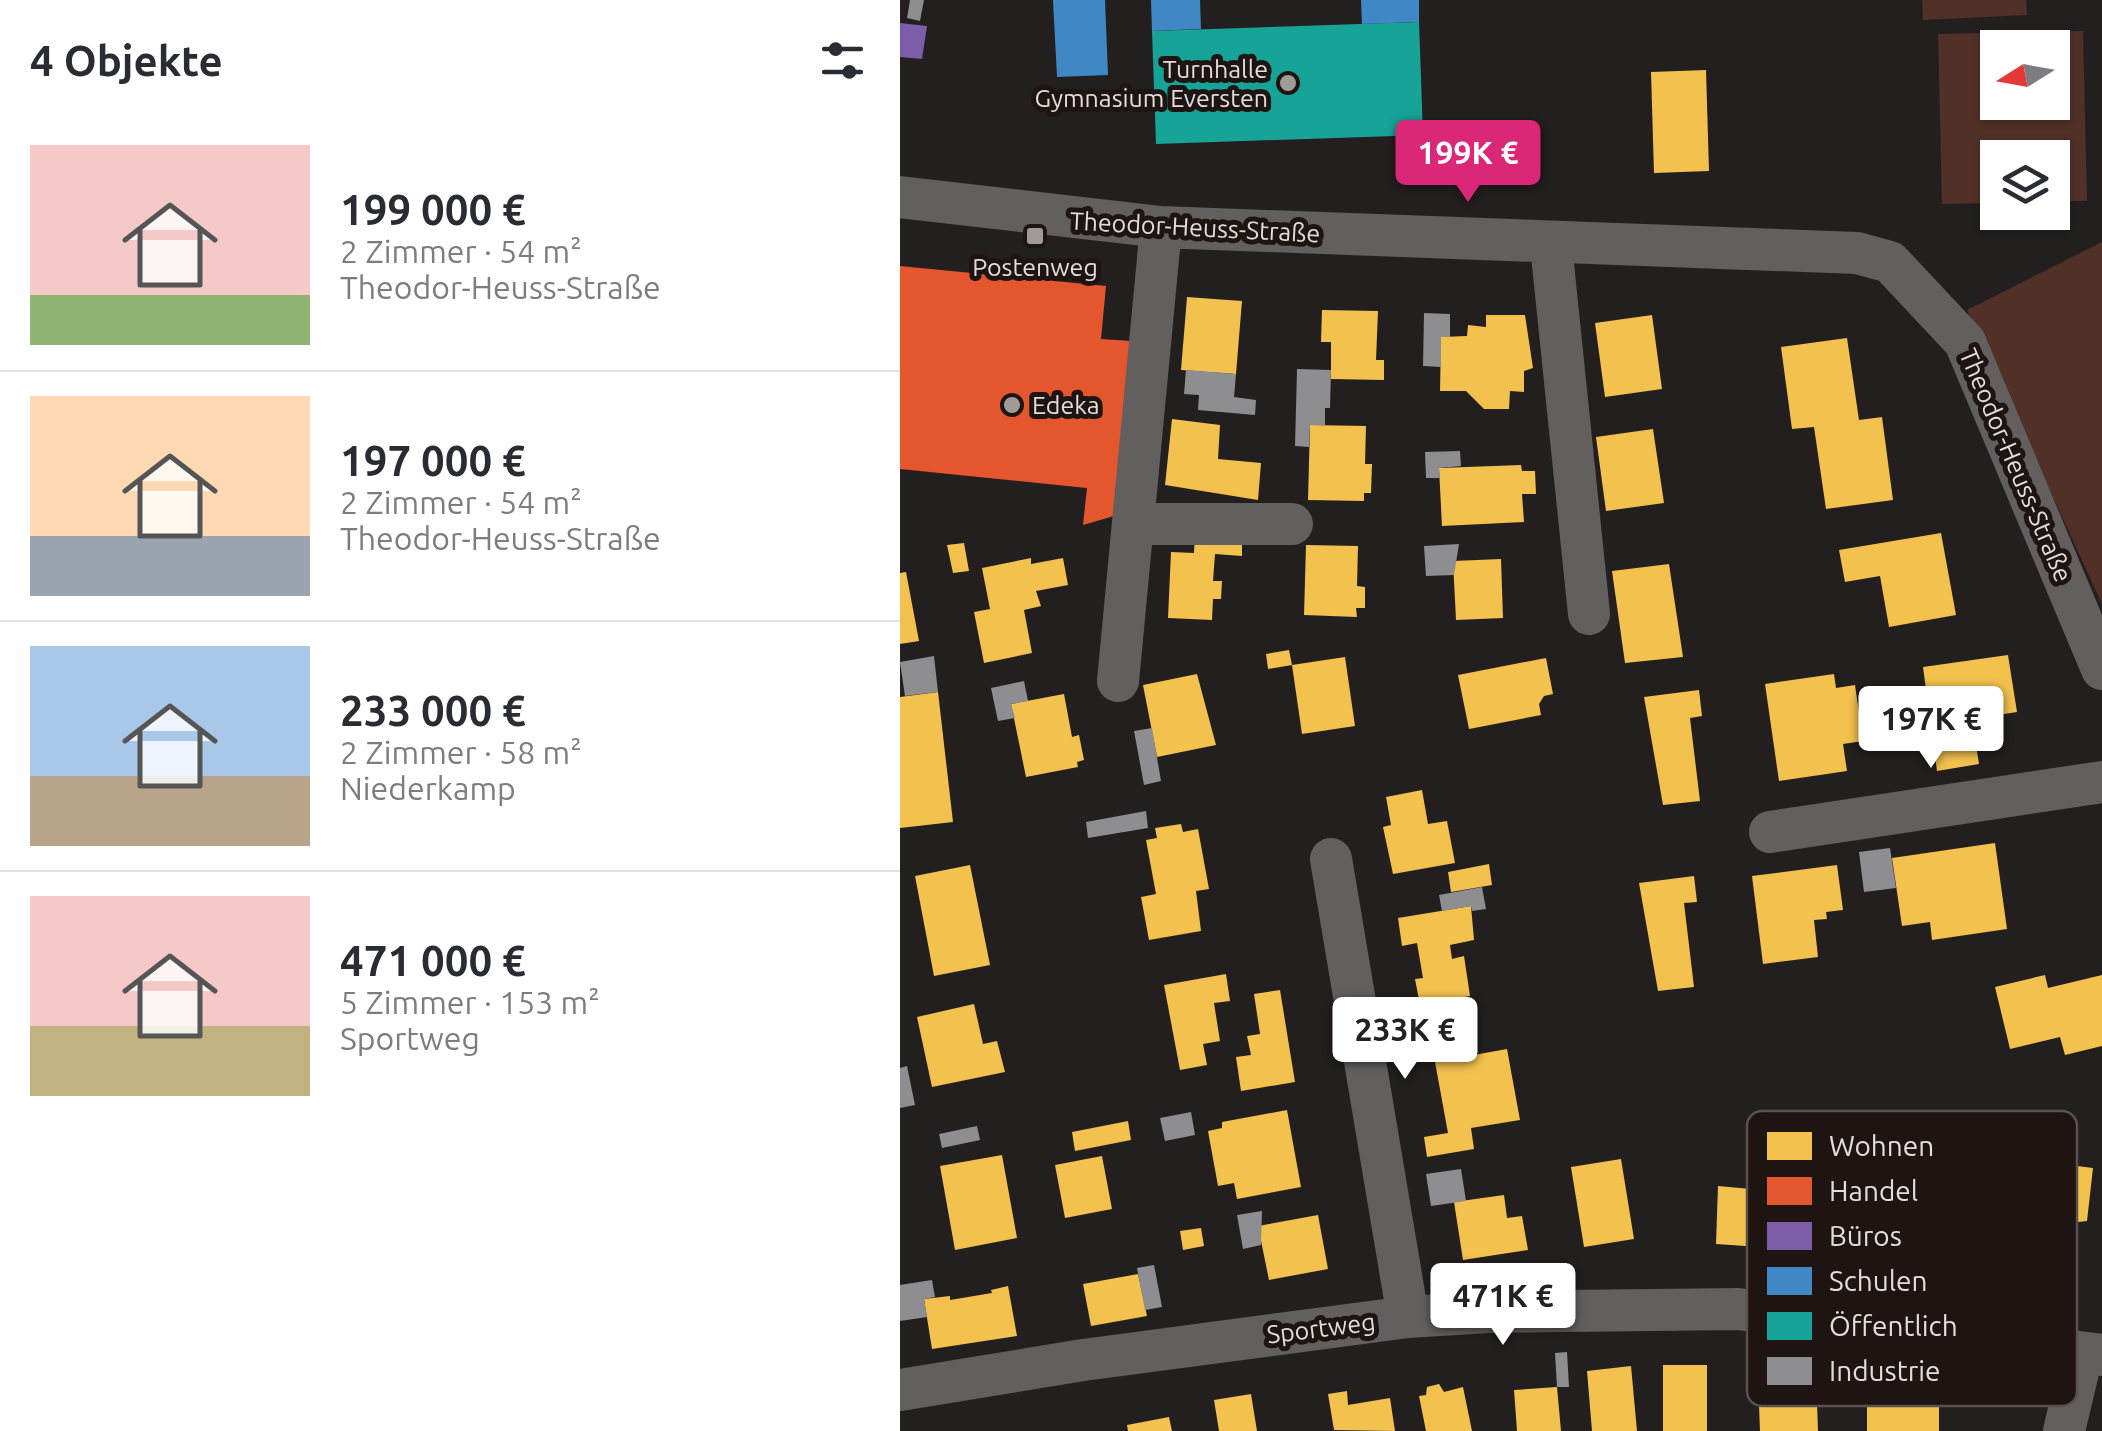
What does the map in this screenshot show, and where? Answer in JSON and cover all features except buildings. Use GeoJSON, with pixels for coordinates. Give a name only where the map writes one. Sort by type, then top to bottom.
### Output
{"type":"FeatureCollection","features":[{"type":"Feature","properties":{"kind":"street","name":"Theodor-Heuss-Straße"},"geometry":{"type":"LineString","coordinates":[[900,197],[1161,227],[1551,245],[1857,253],[1890,262],[1965,342],[2102,669]]}},
{"type":"Feature","properties":{"kind":"street"},"geometry":{"type":"LineString","coordinates":[[1118,681],[1161,227]]}},
{"type":"Feature","properties":{"kind":"street"},"geometry":{"type":"LineString","coordinates":[[1551,245],[1589,614]]}},
{"type":"Feature","properties":{"kind":"street"},"geometry":{"type":"LineString","coordinates":[[1133,524],[1292,524]]}},
{"type":"Feature","properties":{"kind":"street"},"geometry":{"type":"LineString","coordinates":[[1770,832],[2102,782]]}},
{"type":"Feature","properties":{"kind":"street"},"geometry":{"type":"LineString","coordinates":[[1330,859],[1408,1317]]}},
{"type":"Feature","properties":{"kind":"street","name":"Sportweg"},"geometry":{"type":"LineString","coordinates":[[900,1390],[1083,1360],[1408,1317],[1747,1309]]}},
{"type":"Feature","properties":{"kind":"street"},"geometry":{"type":"LineString","coordinates":[[2077,1396],[2092,1355]]}},
{"type":"Feature","properties":{"kind":"street"},"geometry":{"type":"LineString","coordinates":[[2064,1431],[2073,1406]]}},
{"type":"Feature","properties":{"kind":"shaded area"},"geometry":{"type":"Polygon","coordinates":[[[1922,0],[2026,0],[2027,15],[1923,20],[1922,0]]]}},
{"type":"Feature","properties":{"kind":"shaded area"},"geometry":{"type":"Polygon","coordinates":[[[2070,31],[2083,31],[2087,201],[2070,201],[2070,140],[1980,140],[1980,203],[1942,204],[1938,34],[1980,33],[1980,120],[2070,120],[2070,31]]]}},
{"type":"Feature","properties":{"kind":"shaded area"},"geometry":{"type":"Polygon","coordinates":[[[2102,242],[2102,604],[1967,310],[2102,242]]]}},
{"type":"Feature","properties":{"kind":"place","name":"Turnhalle Gymnasium Eversten"},"geometry":{"type":"Point","coordinates":[1288,83]}},
{"type":"Feature","properties":{"kind":"place","name":"Postenweg"},"geometry":{"type":"Point","coordinates":[1035,236]}},
{"type":"Feature","properties":{"kind":"place","name":"Edeka"},"geometry":{"type":"Point","coordinates":[1012,405]}}]}
